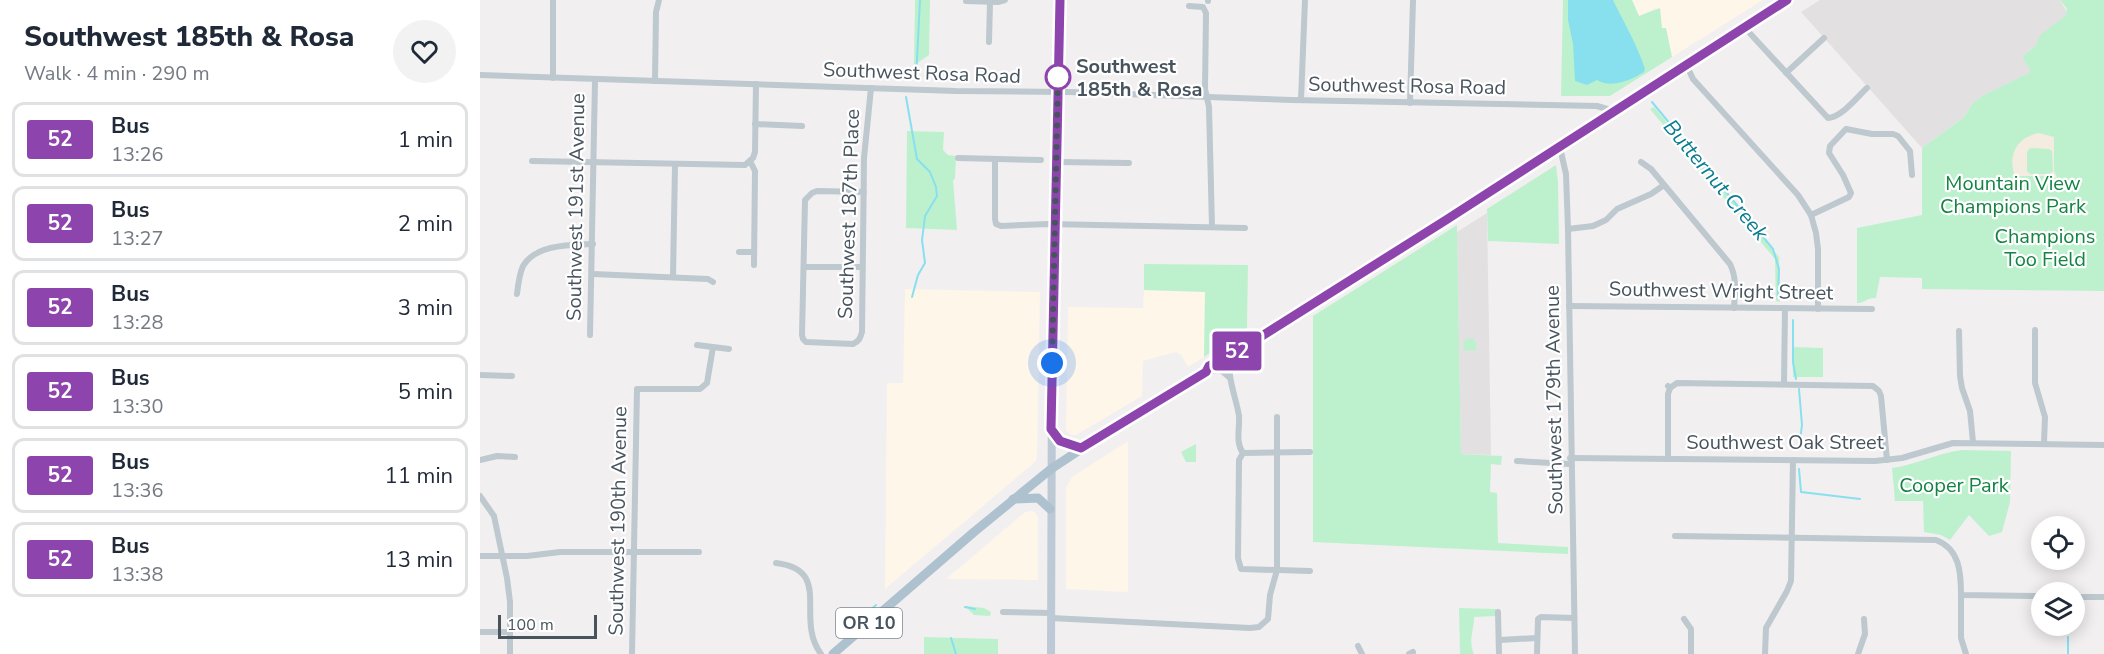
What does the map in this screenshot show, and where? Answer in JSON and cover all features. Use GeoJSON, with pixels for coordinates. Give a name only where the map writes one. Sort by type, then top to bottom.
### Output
{"type":"FeatureCollection","features":[{"type":"Feature","properties":{"kind":"main road"},"geometry":{"type":"LineString","coordinates":[[1052,654],[1050,508],[1060,0]]}},
{"type":"Feature","properties":{"kind":"main road","name":"OR 10"},"geometry":{"type":"LineString","coordinates":[[833,654],[1013,499],[1081,448],[1230,359],[1238,351],[1559,150],[1614,111],[1787,0]]}},
{"type":"Feature","properties":{"kind":"main road","name":"OR 10"},"geometry":{"type":"LineString","coordinates":[[1210,371],[1209,366],[1232,352],[1238,351]]}},
{"type":"Feature","properties":{"kind":"main road"},"geometry":{"type":"LineString","coordinates":[[1051,429],[1060,441],[1081,448]]}},
{"type":"Feature","properties":{"kind":"main road"},"geometry":{"type":"LineString","coordinates":[[1013,499],[1035,497],[1045,502],[1050,508]]}},
{"type":"Feature","properties":{"kind":"street"},"geometry":{"type":"LineString","coordinates":[[553,0],[553,78]]}},
{"type":"Feature","properties":{"kind":"street"},"geometry":{"type":"LineString","coordinates":[[655,81],[656,12],[659,0]]}},
{"type":"Feature","properties":{"kind":"street"},"geometry":{"type":"LineString","coordinates":[[966,1],[1005,0]]}},
{"type":"Feature","properties":{"kind":"street"},"geometry":{"type":"LineString","coordinates":[[1301,100],[1305,0]]}},
{"type":"Feature","properties":{"kind":"street"},"geometry":{"type":"LineString","coordinates":[[1410,103],[1413,0]]}},
{"type":"Feature","properties":{"kind":"street"},"geometry":{"type":"LineString","coordinates":[[989,42],[990,2]]}},
{"type":"Feature","properties":{"kind":"street"},"geometry":{"type":"LineString","coordinates":[[1189,6],[1203,7],[1206,13],[1205,89],[1209,107],[1212,227]]}},
{"type":"Feature","properties":{"kind":"street"},"geometry":{"type":"LineString","coordinates":[[1745,27],[1828,118],[1833,118],[1867,88]]}},
{"type":"Feature","properties":{"kind":"street"},"geometry":{"type":"LineString","coordinates":[[1786,73],[1824,38]]}},
{"type":"Feature","properties":{"kind":"street"},"geometry":{"type":"LineString","coordinates":[[1686,64],[1693,79],[1798,195],[1811,215],[1818,249],[1818,309]]}},
{"type":"Feature","properties":{"kind":"street","name":"Southwest Rosa Road"},"geometry":{"type":"LineString","coordinates":[[480,75],[968,92],[1057,92],[1207,98],[1597,106],[1614,111]]}},
{"type":"Feature","properties":{"kind":"street","name":"Southwest 191st Avenue"},"geometry":{"type":"LineString","coordinates":[[590,335],[593,274],[595,80]]}},
{"type":"Feature","properties":{"kind":"street"},"geometry":{"type":"LineString","coordinates":[[532,161],[739,167],[750,161],[755,152],[756,84]]}},
{"type":"Feature","properties":{"kind":"street","name":"Southwest 187th Place"},"geometry":{"type":"LineString","coordinates":[[804,267],[802,339],[811,343],[853,344],[859,341],[862,332],[864,158],[871,88]]}},
{"type":"Feature","properties":{"kind":"street"},"geometry":{"type":"LineString","coordinates":[[755,124],[802,126]]}},
{"type":"Feature","properties":{"kind":"street"},"geometry":{"type":"LineString","coordinates":[[1811,215],[1851,194],[1843,175],[1829,153],[1830,146],[1846,129],[1898,136],[1910,151],[1912,175]]}},
{"type":"Feature","properties":{"kind":"street","name":"Southwest 179th Avenue"},"geometry":{"type":"LineString","coordinates":[[1559,150],[1566,174],[1568,229],[1570,461],[1575,654]]}},
{"type":"Feature","properties":{"kind":"street"},"geometry":{"type":"LineString","coordinates":[[958,158],[1041,160]]}},
{"type":"Feature","properties":{"kind":"street"},"geometry":{"type":"LineString","coordinates":[[995,159],[996,224],[1000,226],[1245,228]]}},
{"type":"Feature","properties":{"kind":"street"},"geometry":{"type":"LineString","coordinates":[[750,161],[755,171],[754,265]]}},
{"type":"Feature","properties":{"kind":"street"},"geometry":{"type":"LineString","coordinates":[[1057,162],[1129,163]]}},
{"type":"Feature","properties":{"kind":"street"},"geometry":{"type":"LineString","coordinates":[[1641,162],[1651,169],[1730,264],[1735,272],[1734,308]]}},
{"type":"Feature","properties":{"kind":"street"},"geometry":{"type":"LineString","coordinates":[[673,277],[675,165]]}},
{"type":"Feature","properties":{"kind":"street"},"geometry":{"type":"LineString","coordinates":[[1568,229],[1580,229],[1606,220],[1617,209],[1651,194],[1664,185]]}},
{"type":"Feature","properties":{"kind":"street"},"geometry":{"type":"LineString","coordinates":[[862,267],[804,267],[803,206],[808,196],[817,191],[864,192]]}},
{"type":"Feature","properties":{"kind":"street"},"geometry":{"type":"LineString","coordinates":[[517,294],[522,269],[530,257],[554,248],[593,244]]}},
{"type":"Feature","properties":{"kind":"street"},"geometry":{"type":"LineString","coordinates":[[739,252],[754,252]]}},
{"type":"Feature","properties":{"kind":"street"},"geometry":{"type":"LineString","coordinates":[[593,274],[708,279],[713,282]]}},
{"type":"Feature","properties":{"kind":"street","name":"Southwest Wright Street"},"geometry":{"type":"LineString","coordinates":[[1569,306],[1872,309]]}},
{"type":"Feature","properties":{"kind":"street"},"geometry":{"type":"LineString","coordinates":[[1784,384],[1785,308]]}},
{"type":"Feature","properties":{"kind":"street"},"geometry":{"type":"LineString","coordinates":[[2036,330],[2035,383],[2045,417],[2044,443]]}},
{"type":"Feature","properties":{"kind":"street"},"geometry":{"type":"LineString","coordinates":[[1959,331],[1960,376],[1970,411],[1972,442]]}},
{"type":"Feature","properties":{"kind":"street"},"geometry":{"type":"LineString","coordinates":[[697,345],[729,349]]}},
{"type":"Feature","properties":{"kind":"street","name":"Southwest 190th Avenue"},"geometry":{"type":"LineString","coordinates":[[632,654],[637,389],[700,389],[707,383],[713,347]]}},
{"type":"Feature","properties":{"kind":"street"},"geometry":{"type":"LineString","coordinates":[[1230,359],[1230,378],[1239,418],[1239,447],[1243,453]]}},
{"type":"Feature","properties":{"kind":"street"},"geometry":{"type":"LineString","coordinates":[[1210,371],[1225,373],[1230,378]]}},
{"type":"Feature","properties":{"kind":"street"},"geometry":{"type":"LineString","coordinates":[[480,375],[512,376]]}},
{"type":"Feature","properties":{"kind":"street"},"geometry":{"type":"LineString","coordinates":[[1668,458],[1668,394],[1669,387],[1677,383],[1867,385],[1877,388],[1881,396],[1887,460]]}},
{"type":"Feature","properties":{"kind":"street"},"geometry":{"type":"LineString","coordinates":[[1003,612],[1259,627],[1268,619],[1270,595],[1277,570],[1277,417]]}},
{"type":"Feature","properties":{"kind":"street","name":"Southwest Oak Street"},"geometry":{"type":"LineString","coordinates":[[1517,461],[1668,458],[1887,460],[1910,456],[1948,443],[2104,445]]}},
{"type":"Feature","properties":{"kind":"street"},"geometry":{"type":"LineString","coordinates":[[1243,453],[1310,452]]}},
{"type":"Feature","properties":{"kind":"street"},"geometry":{"type":"LineString","coordinates":[[1243,453],[1239,460],[1241,569],[1310,571]]}},
{"type":"Feature","properties":{"kind":"street"},"geometry":{"type":"LineString","coordinates":[[480,460],[497,456],[515,457]]}},
{"type":"Feature","properties":{"kind":"street"},"geometry":{"type":"LineString","coordinates":[[1765,654],[1766,628],[1790,586],[1793,460]]}},
{"type":"Feature","properties":{"kind":"street"},"geometry":{"type":"LineString","coordinates":[[480,496],[494,516],[509,590],[510,654]]}},
{"type":"Feature","properties":{"kind":"street"},"geometry":{"type":"LineString","coordinates":[[1675,536],[1936,540],[1948,547],[1957,558],[1961,574],[1961,638],[1966,654]]}},
{"type":"Feature","properties":{"kind":"street"},"geometry":{"type":"LineString","coordinates":[[480,556],[527,556],[560,552],[699,552]]}},
{"type":"Feature","properties":{"kind":"street"},"geometry":{"type":"LineString","coordinates":[[776,563],[794,566],[807,579],[810,590],[811,635],[821,654]]}},
{"type":"Feature","properties":{"kind":"street"},"geometry":{"type":"LineString","coordinates":[[1961,595],[2031,596]]}},
{"type":"Feature","properties":{"kind":"street"},"geometry":{"type":"LineString","coordinates":[[2085,597],[2104,597]]}},
{"type":"Feature","properties":{"kind":"street"},"geometry":{"type":"LineString","coordinates":[[1498,612],[1499,654]]}},
{"type":"Feature","properties":{"kind":"street"},"geometry":{"type":"LineString","coordinates":[[1537,654],[1537,624],[1541,617],[1574,618]]}},
{"type":"Feature","properties":{"kind":"street"},"geometry":{"type":"LineString","coordinates":[[1684,619],[1691,629],[1691,654]]}},
{"type":"Feature","properties":{"kind":"street"},"geometry":{"type":"LineString","coordinates":[[1858,654],[1865,634],[1864,619]]}},
{"type":"Feature","properties":{"kind":"street"},"geometry":{"type":"LineString","coordinates":[[480,632],[510,632]]}},
{"type":"Feature","properties":{"kind":"street"},"geometry":{"type":"LineString","coordinates":[[1499,640],[1537,638]]}},
{"type":"Feature","properties":{"kind":"street"},"geometry":{"type":"LineString","coordinates":[[1358,646],[1362,654]]}},
{"type":"Feature","properties":{"kind":"shaded area"},"geometry":{"type":"Polygon","coordinates":[[[1632,0],[1763,0],[1672,57],[1666,29],[1662,29],[1656,8],[1639,16],[1632,0]]]}},
{"type":"Feature","properties":{"kind":"shaded area"},"geometry":{"type":"Polygon","coordinates":[[[1820,0],[2060,0],[2067,12],[2063,20],[2041,35],[2036,45],[2022,57],[2032,72],[1982,96],[1972,104],[1964,117],[1922,148],[1801,12],[1820,0]]]}},
{"type":"Feature","properties":{"kind":"shaded area"},"geometry":{"type":"Polygon","coordinates":[[[1487,213],[1491,455],[1461,454],[1457,232],[1487,213]]]}},
{"type":"Feature","properties":{"kind":"shaded area"},"geometry":{"type":"Polygon","coordinates":[[[905,289],[1040,292],[1037,458],[885,589],[887,383],[903,383],[905,289]]]}},
{"type":"Feature","properties":{"kind":"shaded area"},"geometry":{"type":"Polygon","coordinates":[[[1144,290],[1206,291],[1204,357],[1188,367],[1181,355],[1176,352],[1143,361],[1142,396],[1076,435],[1071,435],[1066,430],[1068,307],[1143,308],[1144,290]]]}},
{"type":"Feature","properties":{"kind":"shaded area"},"geometry":{"type":"Polygon","coordinates":[[[1128,441],[1128,592],[1066,589],[1066,488],[1072,477],[1128,441]]]}},
{"type":"Feature","properties":{"kind":"shaded area"},"geometry":{"type":"Polygon","coordinates":[[[1025,512],[1035,512],[1038,517],[1038,580],[946,579],[1025,512]]]}},
{"type":"Feature","properties":{"kind":"green space"},"geometry":{"type":"Polygon","coordinates":[[[915,0],[930,0],[929,55],[914,65],[915,0]]]}},
{"type":"Feature","properties":{"kind":"green space"},"geometry":{"type":"Polygon","coordinates":[[[1563,0],[1632,0],[1639,16],[1660,8],[1662,28],[1666,28],[1672,57],[1610,96],[1561,96],[1563,0]]]}},
{"type":"Feature","properties":{"kind":"green space","name":"Mountain View Champions Park"},"geometry":{"type":"Polygon","coordinates":[[[2060,0],[2104,0],[2104,291],[1922,289],[1922,278],[1880,277],[1876,298],[1857,303],[1857,228],[1922,215],[1922,148],[1964,117],[1972,104],[1982,96],[2031,72],[2022,57],[2036,45],[2040,35],[2065,16],[2067,9],[2060,0]]]}},
{"type":"Feature","properties":{"kind":"green space"},"geometry":{"type":"Polygon","coordinates":[[[1654,107],[1779,257],[1780,302],[1776,301],[1775,259],[1650,109],[1654,107]]]}},
{"type":"Feature","properties":{"kind":"green space"},"geometry":{"type":"Polygon","coordinates":[[[907,131],[944,132],[943,150],[948,155],[956,156],[955,179],[953,180],[957,230],[906,228],[907,131]]]}},
{"type":"Feature","properties":{"kind":"green space"},"geometry":{"type":"Polygon","coordinates":[[[1556,165],[1559,244],[1488,241],[1487,209],[1556,165]]]}},
{"type":"Feature","properties":{"kind":"green space"},"geometry":{"type":"Polygon","coordinates":[[[1457,225],[1461,454],[1502,456],[1501,465],[1491,464],[1490,492],[1497,493],[1498,543],[1568,547],[1568,554],[1313,542],[1313,316],[1457,225]]]}},
{"type":"Feature","properties":{"kind":"green space"},"geometry":{"type":"Polygon","coordinates":[[[1144,264],[1248,265],[1247,328],[1204,357],[1205,292],[1144,290],[1144,264]]]}},
{"type":"Feature","properties":{"kind":"green space"},"geometry":{"type":"Polygon","coordinates":[[[1473,338],[1477,350],[1464,351],[1463,342],[1473,338]]]}},
{"type":"Feature","properties":{"kind":"green space"},"geometry":{"type":"Polygon","coordinates":[[[1792,347],[1823,348],[1823,377],[1793,377],[1792,347]]]}},
{"type":"Feature","properties":{"kind":"green space"},"geometry":{"type":"Polygon","coordinates":[[[1196,444],[1196,462],[1186,462],[1181,452],[1196,444]]]}},
{"type":"Feature","properties":{"kind":"green space","name":"Cooper Park"},"geometry":{"type":"Polygon","coordinates":[[[1962,450],[2011,451],[2010,502],[2002,532],[1989,536],[1969,515],[1950,540],[1941,535],[1924,532],[1923,501],[1895,501],[1892,468],[1962,450]]]}},
{"type":"Feature","properties":{"kind":"green space"},"geometry":{"type":"Polygon","coordinates":[[[965,606],[984,608],[991,612],[990,616],[974,615],[965,606]]]}},
{"type":"Feature","properties":{"kind":"green space"},"geometry":{"type":"Polygon","coordinates":[[[1459,608],[1496,609],[1496,616],[1474,617],[1471,640],[1474,654],[1460,654],[1459,608]]]}},
{"type":"Feature","properties":{"kind":"green space"},"geometry":{"type":"Polygon","coordinates":[[[924,637],[998,639],[998,654],[924,654],[924,637]]]}},
{"type":"Feature","properties":{"kind":"sand"},"geometry":{"type":"Polygon","coordinates":[[[2039,133],[2054,137],[2054,171],[2057,177],[2053,179],[2049,176],[2015,176],[2013,154],[2020,143],[2031,135],[2039,133]],[[2030,148],[2027,152],[2027,171],[2030,174],[2050,174],[2053,171],[2052,151],[2030,148]]]}},
{"type":"Feature","properties":{"kind":"water"},"geometry":{"type":"Polygon","coordinates":[[[1568,0],[1613,0],[1638,51],[1644,72],[1614,84],[1597,80],[1587,85],[1575,81],[1568,0]]]}},
{"type":"Feature","properties":{"kind":"waterway"},"geometry":{"type":"LineString","coordinates":[[916,79],[920,0]]}},
{"type":"Feature","properties":{"kind":"waterway"},"geometry":{"type":"LineString","coordinates":[[906,97],[917,159],[930,172],[937,196],[925,216],[922,240],[925,263],[918,275],[912,297]]}},
{"type":"Feature","properties":{"kind":"waterway","name":"Butternut Creek"},"geometry":{"type":"LineString","coordinates":[[1652,102],[1773,249],[1779,269],[1778,296]]}},
{"type":"Feature","properties":{"kind":"waterway","name":"Butternut Creek"},"geometry":{"type":"LineString","coordinates":[[1793,320],[1793,362],[1796,379]]}},
{"type":"Feature","properties":{"kind":"waterway","name":"Butternut Creek"},"geometry":{"type":"LineString","coordinates":[[1799,389],[1802,425],[1799,449]]}},
{"type":"Feature","properties":{"kind":"waterway","name":"Butternut Creek"},"geometry":{"type":"LineString","coordinates":[[1799,469],[1801,492],[1860,499]]}},
{"type":"Feature","properties":{"kind":"waterway"},"geometry":{"type":"LineString","coordinates":[[854,624],[876,605]]}},
{"type":"Feature","properties":{"kind":"waterway"},"geometry":{"type":"LineString","coordinates":[[965,607],[975,609]]}},
{"type":"Feature","properties":{"kind":"waterway","name":"Butternut Creek"},"geometry":{"type":"LineString","coordinates":[[2068,637],[2068,654]]}},
{"type":"Feature","properties":{"kind":"waterway"},"geometry":{"type":"LineString","coordinates":[[951,638],[956,654]]}},
{"type":"Feature","properties":{"kind":"bus line","name":"52"},"geometry":{"type":"LineString","coordinates":[[1060,0],[1051,429],[1060,441],[1081,448],[1446,220],[1787,0]]}},
{"type":"Feature","properties":{"kind":"place","name":"Southwest 185th & Rosa"},"geometry":{"type":"Point","coordinates":[1058,77]}},
{"type":"Feature","properties":{"kind":"route"},"geometry":{"type":"LineString","coordinates":[[1052,363],[1058,77]]}},
{"type":"Feature","properties":{"kind":"park label","name":"Champions Too Field"},"geometry":{"type":"Point","coordinates":[2045,248]}}]}
